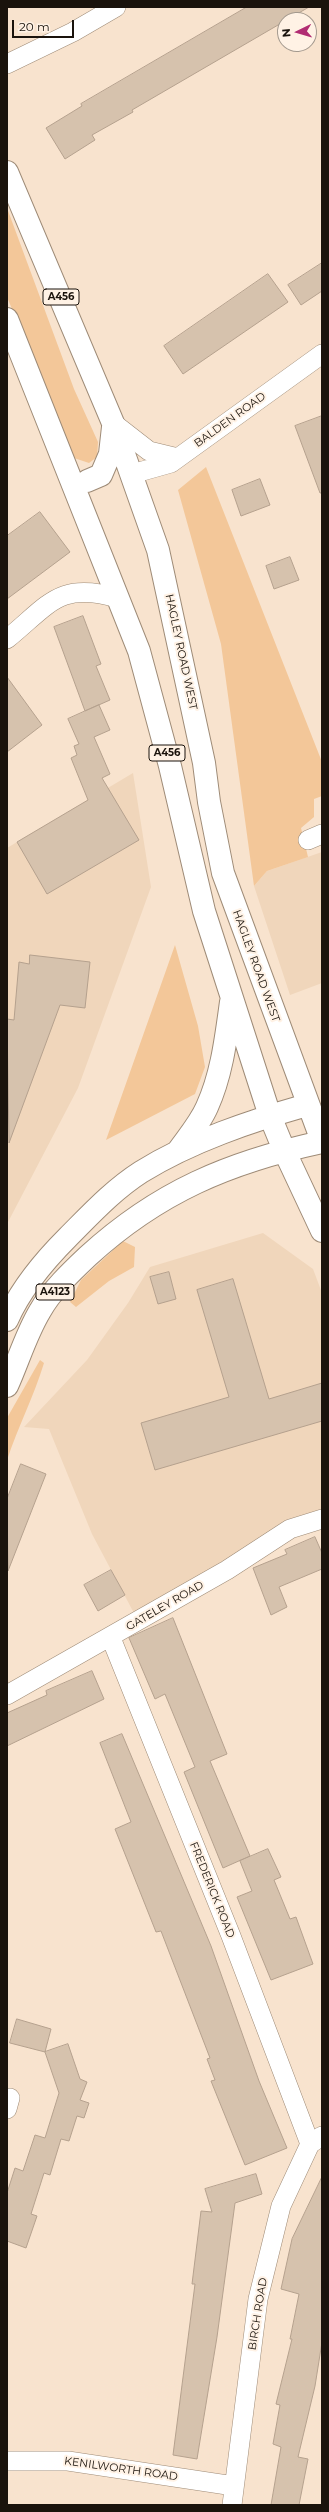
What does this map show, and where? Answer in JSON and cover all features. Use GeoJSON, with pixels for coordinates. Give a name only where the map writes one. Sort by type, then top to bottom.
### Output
{"type":"FeatureCollection","features":[{"type":"Feature","properties":{"kind":"highway","name":"HAGLEY ROAD WEST"},"geometry":{"type":"LineString","coordinates":[[7,172],[113,423],[158,550],[169,594],[204,763],[209,802],[223,873],[307,1105],[322,1142]]}},
{"type":"Feature","properties":{"kind":"highway","name":"A456"},"geometry":{"type":"LineString","coordinates":[[7,319],[78,477],[118,598],[139,651],[170,766],[204,911],[270,1116],[284,1150],[322,1231]]}},
{"type":"Feature","properties":{"kind":"highway"},"geometry":{"type":"LineString","coordinates":[[78,477],[101,474],[110,454],[113,423]]}},
{"type":"Feature","properties":{"kind":"highway"},"geometry":{"type":"LineString","coordinates":[[78,477],[103,484],[132,474]]}},
{"type":"Feature","properties":{"kind":"highway"},"geometry":{"type":"LineString","coordinates":[[178,1152],[206,1108],[223,1063],[232,998]]}},
{"type":"Feature","properties":{"kind":"highway"},"geometry":{"type":"LineString","coordinates":[[270,1116],[307,1105]]}},
{"type":"Feature","properties":{"kind":"highway","name":"A4123"},"geometry":{"type":"LineString","coordinates":[[7,1320],[14,1304],[32,1277],[56,1249],[107,1198],[140,1172],[178,1152],[270,1116]]}},
{"type":"Feature","properties":{"kind":"highway"},"geometry":{"type":"LineString","coordinates":[[284,1150],[322,1142]]}},
{"type":"Feature","properties":{"kind":"highway","name":"A4123"},"geometry":{"type":"LineString","coordinates":[[7,1386],[40,1310],[72,1271],[115,1232],[160,1200],[205,1178],[284,1150]]}},
{"type":"Feature","properties":{"kind":"street"},"geometry":{"type":"LineString","coordinates":[[7,64],[73,32],[116,7]]}},
{"type":"Feature","properties":{"kind":"street","name":"BALDEN ROAD"},"geometry":{"type":"LineString","coordinates":[[132,474],[171,463],[322,354]]}},
{"type":"Feature","properties":{"kind":"street"},"geometry":{"type":"LineString","coordinates":[[113,423],[149,451],[178,458]]}},
{"type":"Feature","properties":{"kind":"street"},"geometry":{"type":"LineString","coordinates":[[7,638],[60,595],[81,590],[118,598]]}},
{"type":"Feature","properties":{"kind":"street","name":"GATELEY ROAD"},"geometry":{"type":"LineString","coordinates":[[7,1695],[111,1638],[227,1570],[290,1529],[322,1519]]}},
{"type":"Feature","properties":{"kind":"street","name":"FREDERICK ROAD"},"geometry":{"type":"LineString","coordinates":[[111,1638],[230,1936],[316,2140]]}},
{"type":"Feature","properties":{"kind":"street","name":"BIRCH ROAD"},"geometry":{"type":"LineString","coordinates":[[232,2505],[258,2299],[281,2206],[316,2140]]}},
{"type":"Feature","properties":{"kind":"street","name":"KENILWORTH ROAD"},"geometry":{"type":"LineString","coordinates":[[7,2461],[68,2461],[234,2486]]}},
{"type":"Feature","properties":{"kind":"shaded area"},"geometry":{"type":"Polygon","coordinates":[[[7,208],[74,389],[98,442],[97,457],[89,463],[74,458],[7,297],[7,208]]]}},
{"type":"Feature","properties":{"kind":"shaded area"},"geometry":{"type":"Polygon","coordinates":[[[206,467],[322,762],[322,796],[314,799],[314,817],[301,828],[308,857],[267,871],[254,886],[221,644],[178,490],[206,467]]]}},
{"type":"Feature","properties":{"kind":"shaded area"},"geometry":{"type":"Polygon","coordinates":[[[133,773],[151,887],[78,1088],[7,1224],[7,848],[133,773]]]}},
{"type":"Feature","properties":{"kind":"shaded area"},"geometry":{"type":"Polygon","coordinates":[[[322,852],[322,983],[290,995],[254,886],[267,871],[322,852]]]}},
{"type":"Feature","properties":{"kind":"shaded area"},"geometry":{"type":"Polygon","coordinates":[[[175,945],[198,1026],[205,1067],[195,1094],[106,1140],[175,945]]]}},
{"type":"Feature","properties":{"kind":"shaded area"},"geometry":{"type":"Polygon","coordinates":[[[263,1233],[313,1269],[322,1293],[322,1513],[135,1615],[92,1534],[49,1429],[24,1427],[87,1360],[128,1303],[150,1267],[263,1233]]]}},
{"type":"Feature","properties":{"kind":"shaded area"},"geometry":{"type":"Polygon","coordinates":[[[123,1241],[135,1247],[134,1267],[109,1281],[76,1307],[70,1302],[81,1280],[123,1241]]]}},
{"type":"Feature","properties":{"kind":"shaded area"},"geometry":{"type":"Polygon","coordinates":[[[40,1360],[44,1363],[7,1460],[7,1418],[40,1360]]]}},
{"type":"Feature","properties":{"kind":"building"},"geometry":{"type":"Polygon","coordinates":[[[247,7],[309,7],[300,12],[277,12],[277,26],[92,135],[95,140],[65,159],[46,128],[82,106],[81,104],[247,7]]]}},
{"type":"Feature","properties":{"kind":"building"},"geometry":{"type":"Polygon","coordinates":[[[322,263],[322,291],[301,305],[288,285],[322,263]]]}},
{"type":"Feature","properties":{"kind":"building"},"geometry":{"type":"Polygon","coordinates":[[[268,274],[288,302],[183,374],[164,346],[268,274]]]}},
{"type":"Feature","properties":{"kind":"building"},"geometry":{"type":"Polygon","coordinates":[[[322,416],[322,493],[320,493],[295,426],[322,416]]]}},
{"type":"Feature","properties":{"kind":"building"},"geometry":{"type":"Polygon","coordinates":[[[260,479],[270,505],[241,516],[232,490],[260,479]]]}},
{"type":"Feature","properties":{"kind":"building"},"geometry":{"type":"Polygon","coordinates":[[[40,512],[70,552],[7,599],[7,536],[40,512]]]}},
{"type":"Feature","properties":{"kind":"building"},"geometry":{"type":"Polygon","coordinates":[[[290,557],[299,580],[274,589],[266,566],[290,557]]]}},
{"type":"Feature","properties":{"kind":"building"},"geometry":{"type":"Polygon","coordinates":[[[83,616],[101,664],[96,666],[110,700],[85,711],[54,627],[83,616]]]}},
{"type":"Feature","properties":{"kind":"building"},"geometry":{"type":"Polygon","coordinates":[[[7,677],[42,725],[7,752],[7,677]]]}},
{"type":"Feature","properties":{"kind":"building"},"geometry":{"type":"Polygon","coordinates":[[[99,705],[110,730],[94,737],[110,774],[102,778],[139,840],[47,894],[17,842],[88,800],[71,758],[77,755],[74,746],[79,744],[68,719],[99,705]]]}},
{"type":"Feature","properties":{"kind":"building"},"geometry":{"type":"Polygon","coordinates":[[[30,955],[90,962],[85,1008],[60,1005],[9,1143],[7,1019],[14,1020],[19,962],[29,964],[30,955]]]}},
{"type":"Feature","properties":{"kind":"building"},"geometry":{"type":"Polygon","coordinates":[[[169,1272],[176,1299],[158,1304],[150,1277],[169,1272]]]}},
{"type":"Feature","properties":{"kind":"building"},"geometry":{"type":"Polygon","coordinates":[[[233,1279],[269,1399],[322,1383],[322,1421],[155,1470],[141,1423],[229,1397],[197,1290],[233,1279]]]}},
{"type":"Feature","properties":{"kind":"building"},"geometry":{"type":"Polygon","coordinates":[[[21,1464],[46,1474],[8,1571],[7,1499],[21,1464]]]}},
{"type":"Feature","properties":{"kind":"building"},"geometry":{"type":"Polygon","coordinates":[[[315,1537],[322,1553],[322,1569],[279,1587],[287,1607],[271,1615],[253,1568],[287,1554],[285,1550],[315,1537]]]}},
{"type":"Feature","properties":{"kind":"building"},"geometry":{"type":"Polygon","coordinates":[[[111,1570],[125,1595],[98,1611],[84,1585],[111,1570]]]}},
{"type":"Feature","properties":{"kind":"building"},"geometry":{"type":"Polygon","coordinates":[[[173,1618],[227,1754],[210,1761],[250,1856],[223,1868],[184,1772],[195,1767],[165,1694],[155,1699],[129,1638],[173,1618]]]}},
{"type":"Feature","properties":{"kind":"building"},"geometry":{"type":"Polygon","coordinates":[[[92,1671],[104,1699],[7,1746],[7,1713],[47,1695],[46,1691],[92,1671]]]}},
{"type":"Feature","properties":{"kind":"building"},"geometry":{"type":"Polygon","coordinates":[[[122,1734],[211,1946],[259,2081],[287,2148],[245,2165],[211,2081],[215,2080],[207,2059],[210,2058],[161,1931],[156,1932],[115,1829],[131,1822],[100,1743],[122,1734]]]}},
{"type":"Feature","properties":{"kind":"building"},"geometry":{"type":"Polygon","coordinates":[[[268,1849],[281,1877],[274,1880],[290,1919],[296,1917],[313,1964],[271,1980],[237,1897],[252,1891],[240,1861],[268,1849]]]}},
{"type":"Feature","properties":{"kind":"building"},"geometry":{"type":"Polygon","coordinates":[[[17,2019],[51,2029],[45,2052],[10,2043],[17,2019]]]}},
{"type":"Feature","properties":{"kind":"building"},"geometry":{"type":"Polygon","coordinates":[[[68,2044],[80,2079],[87,2082],[80,2100],[89,2103],[84,2118],[77,2116],[69,2141],[61,2139],[50,2175],[44,2173],[31,2214],[37,2216],[26,2248],[7,2241],[7,2193],[15,2168],[23,2171],[35,2135],[45,2138],[59,2093],[45,2052],[68,2044]]]}},
{"type":"Feature","properties":{"kind":"building"},"geometry":{"type":"Polygon","coordinates":[[[256,2174],[262,2194],[235,2203],[217,2337],[197,2459],[173,2455],[195,2284],[192,2284],[201,2211],[212,2212],[205,2189],[256,2174]]]}},
{"type":"Feature","properties":{"kind":"building"},"geometry":{"type":"Polygon","coordinates":[[[322,2177],[322,2342],[315,2386],[298,2457],[308,2459],[299,2505],[271,2505],[281,2447],[273,2444],[280,2405],[276,2404],[292,2339],[290,2339],[299,2294],[281,2289],[292,2239],[322,2177]]]}}]}
